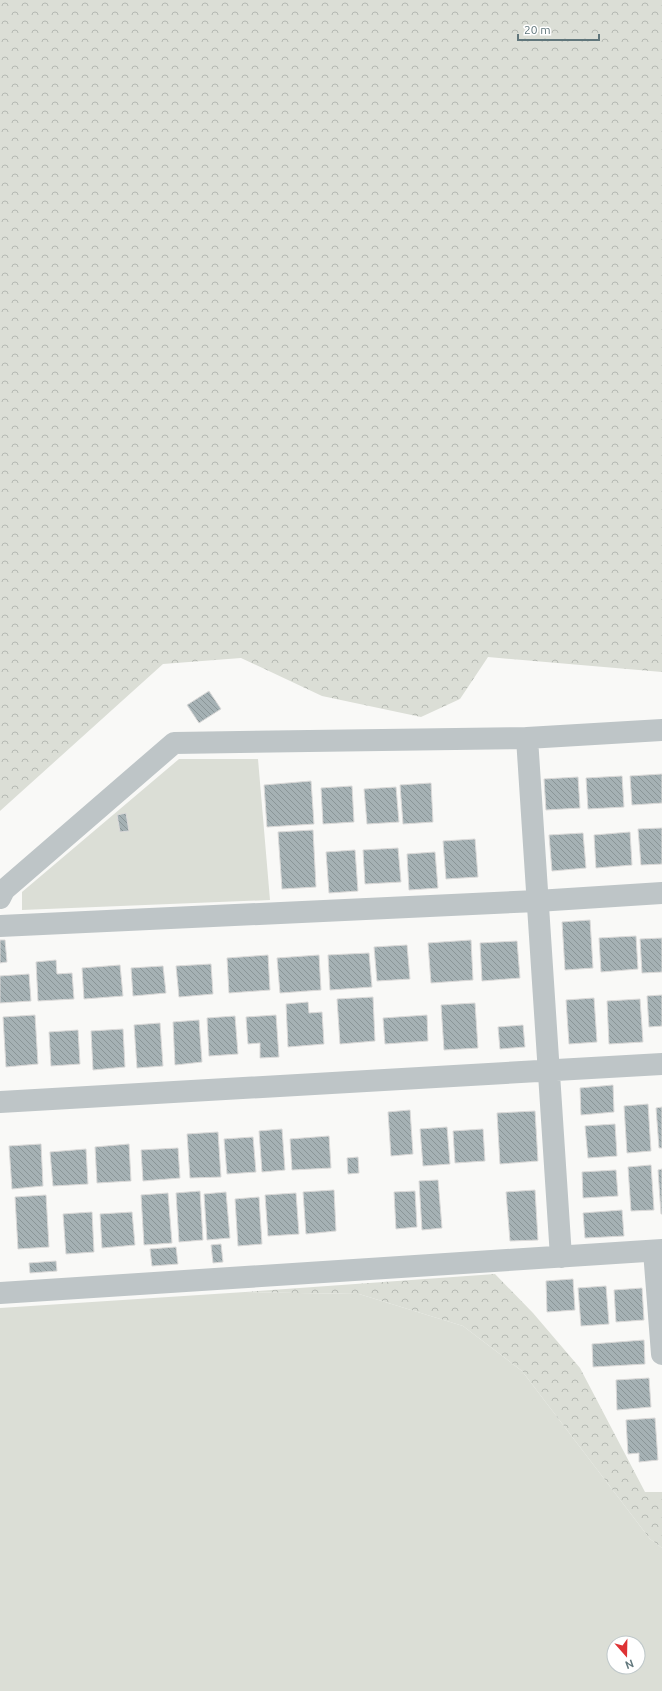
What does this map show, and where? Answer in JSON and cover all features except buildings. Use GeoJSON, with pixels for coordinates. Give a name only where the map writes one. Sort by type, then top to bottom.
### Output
{"type":"FeatureCollection","features":[{"type":"Feature","properties":{"kind":"street"},"geometry":{"type":"LineString","coordinates":[[0,898],[4,890],[174,743],[527,738],[662,730]]}},
{"type":"Feature","properties":{"kind":"street"},"geometry":{"type":"LineString","coordinates":[[527,738],[561,1257]]}},
{"type":"Feature","properties":{"kind":"street"},"geometry":{"type":"LineString","coordinates":[[0,926],[537,901],[662,893]]}},
{"type":"Feature","properties":{"kind":"street"},"geometry":{"type":"LineString","coordinates":[[0,1102],[549,1072],[662,1064]]}},
{"type":"Feature","properties":{"kind":"street"},"geometry":{"type":"LineString","coordinates":[[0,1293],[658,1251],[662,1354]]}},
{"type":"Feature","properties":{"kind":"green space"},"geometry":{"type":"Polygon","coordinates":[[[0,0],[662,0],[662,672],[488,657],[460,699],[421,717],[322,696],[241,658],[163,664],[0,811],[0,0]]]}},
{"type":"Feature","properties":{"kind":"green space"},"geometry":{"type":"Polygon","coordinates":[[[179,759],[258,759],[270,900],[22,910],[22,892],[179,759]]]}},
{"type":"Feature","properties":{"kind":"green space"},"geometry":{"type":"Polygon","coordinates":[[[495,1274],[533,1313],[580,1368],[645,1492],[662,1492],[662,1548],[650,1539],[522,1371],[463,1326],[359,1294],[245,1292],[495,1274]]]}},
{"type":"Feature","properties":{"kind":"green space"},"geometry":{"type":"Polygon","coordinates":[[[245,1292],[359,1294],[463,1326],[522,1371],[650,1539],[662,1548],[662,1691],[0,1691],[0,1308],[245,1292]]]}}]}
